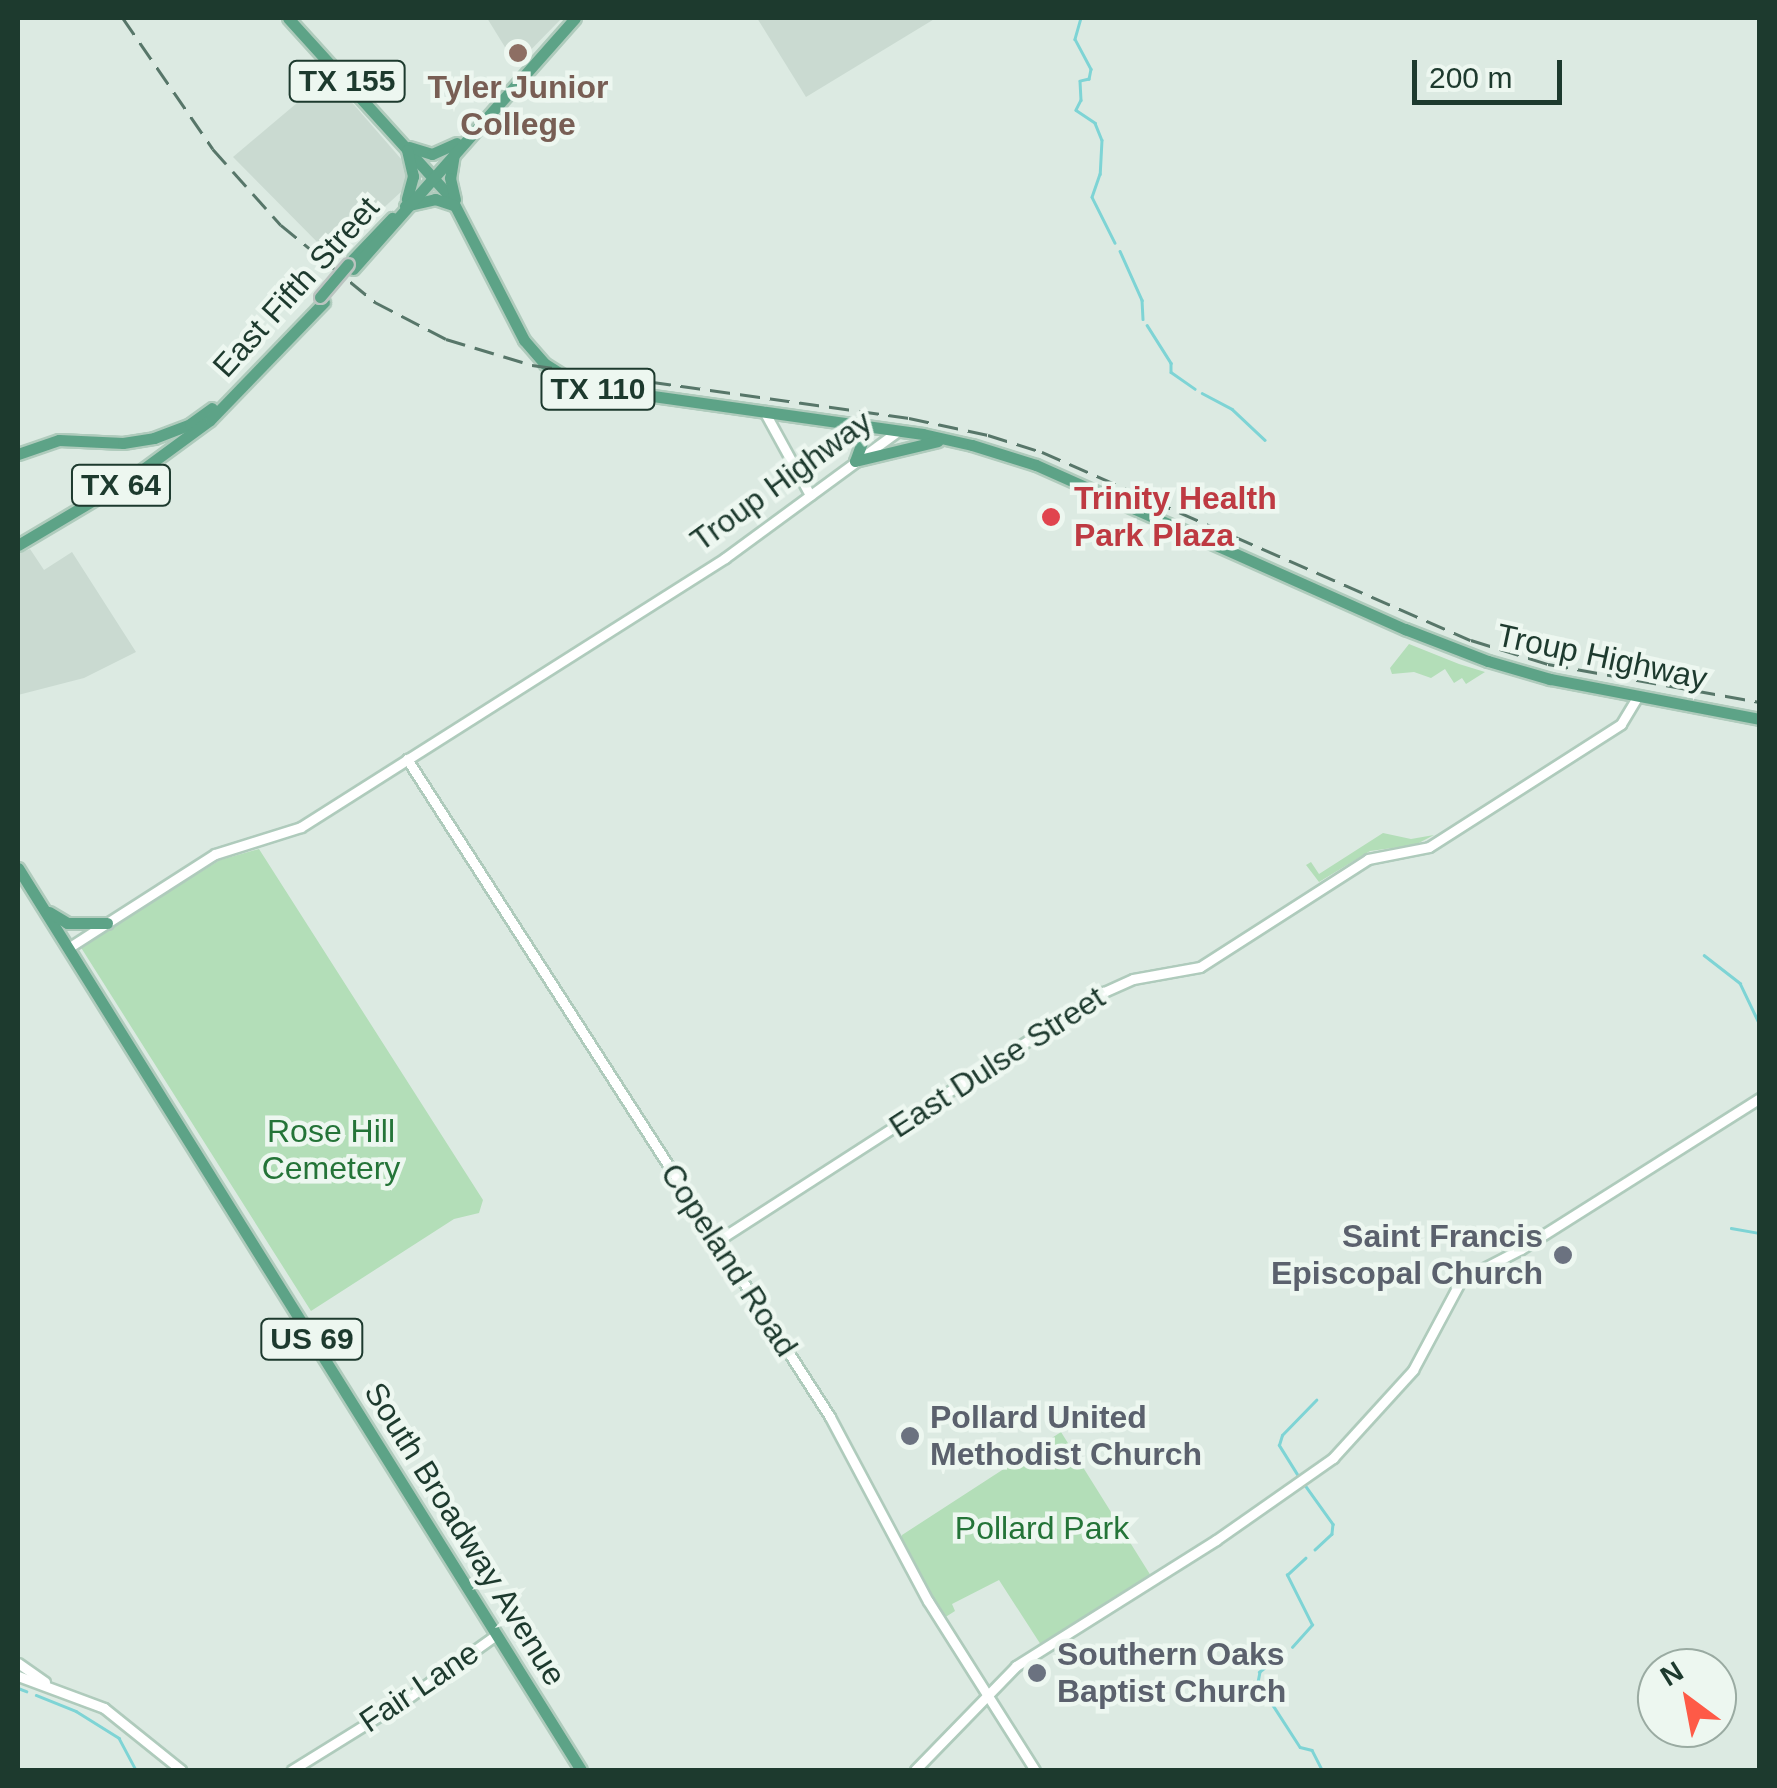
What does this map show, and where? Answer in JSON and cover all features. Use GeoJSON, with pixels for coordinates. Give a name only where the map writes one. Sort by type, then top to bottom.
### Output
{"type":"FeatureCollection","features":[{"type":"Feature","properties":{"kind":"main road","name":"TX 155"},"geometry":{"type":"LineString","coordinates":[[288,18],[432,176]]}},
{"type":"Feature","properties":{"kind":"main road","name":"East Fifth Street"},"geometry":{"type":"LineString","coordinates":[[402,209],[576,18]]}},
{"type":"Feature","properties":{"kind":"main road"},"geometry":{"type":"LineString","coordinates":[[406,146],[432,154],[459,145]]}},
{"type":"Feature","properties":{"kind":"main road"},"geometry":{"type":"LineString","coordinates":[[457,206],[450,178],[459,145]]}},
{"type":"Feature","properties":{"kind":"main road"},"geometry":{"type":"LineString","coordinates":[[402,209],[414,176],[406,146]]}},
{"type":"Feature","properties":{"kind":"main road","name":"TX 110"},"geometry":{"type":"LineString","coordinates":[[432,176],[457,206],[524,340],[557,373],[597,388],[898,430]]}},
{"type":"Feature","properties":{"kind":"main road"},"geometry":{"type":"LineString","coordinates":[[402,209],[435,199],[457,206]]}},
{"type":"Feature","properties":{"kind":"main road","name":"TX 64"},"geometry":{"type":"LineString","coordinates":[[322,300],[380,226],[402,209]]}},
{"type":"Feature","properties":{"kind":"main road","name":"East Fifth Street"},"geometry":{"type":"LineString","coordinates":[[18,454],[59,440],[128,442],[170,433],[206,413],[322,300]]}},
{"type":"Feature","properties":{"kind":"main road","name":"East Fifth Street"},"geometry":{"type":"LineString","coordinates":[[18,545],[131,478],[203,425],[250,384],[322,300]]}},
{"type":"Feature","properties":{"kind":"main road"},"geometry":{"type":"LineString","coordinates":[[836,422],[862,442],[855,462]]}},
{"type":"Feature","properties":{"kind":"main road","name":"Troup Highway"},"geometry":{"type":"LineString","coordinates":[[898,430],[1036,465],[1454,649],[1550,679],[1760,718]]}},
{"type":"Feature","properties":{"kind":"main road"},"geometry":{"type":"LineString","coordinates":[[855,462],[948,440]]}},
{"type":"Feature","properties":{"kind":"main road","name":"South Broadway Avenue"},"geometry":{"type":"LineString","coordinates":[[18,868],[581,1770]]}},
{"type":"Feature","properties":{"kind":"main road"},"geometry":{"type":"LineString","coordinates":[[43,908],[67,923],[107,924]]}},
{"type":"Feature","properties":{"kind":"street"},"geometry":{"type":"LineString","coordinates":[[764,412],[810,495]]}},
{"type":"Feature","properties":{"kind":"street","name":"Troup Highway"},"geometry":{"type":"LineString","coordinates":[[68,948],[215,854],[242,842],[288,833],[725,558],[898,430]]}},
{"type":"Feature","properties":{"kind":"street","name":"East Dulse Street"},"geometry":{"type":"LineString","coordinates":[[717,1241],[1104,992],[1133,979],[1200,968],[1368,858],[1429,847],[1621,724],[1638,696]]}},
{"type":"Feature","properties":{"kind":"street","name":"Copeland Road"},"geometry":{"type":"LineString","coordinates":[[407,758],[826,1412],[928,1601],[1036,1770]]}},
{"type":"Feature","properties":{"kind":"street"},"geometry":{"type":"LineString","coordinates":[[915,1770],[1012,1670],[1261,1510],[1333,1458],[1413,1370],[1461,1280],[1520,1249],[1760,1098]]}},
{"type":"Feature","properties":{"kind":"street","name":"Fair Lane"},"geometry":{"type":"LineString","coordinates":[[292,1770],[406,1700],[496,1635]]}},
{"type":"Feature","properties":{"kind":"street"},"geometry":{"type":"LineString","coordinates":[[18,1664],[44,1682],[114,1714],[181,1770]]}},
{"type":"Feature","properties":{"kind":"street"},"geometry":{"type":"LineString","coordinates":[[978,1682],[1012,1670]]}},
{"type":"Feature","properties":{"kind":"street"},"geometry":{"type":"LineString","coordinates":[[18,1676],[44,1682]]}},
{"type":"Feature","properties":{"kind":"shaded area","name":"Tyler Junior College"},"geometry":{"type":"Polygon","coordinates":[[[487,18],[562,18],[516,65],[487,18]]]}},
{"type":"Feature","properties":{"kind":"shaded area"},"geometry":{"type":"Polygon","coordinates":[[[757,18],[936,18],[806,97],[757,18]]]}},
{"type":"Feature","properties":{"kind":"shaded area"},"geometry":{"type":"Polygon","coordinates":[[[329,76],[402,160],[407,173],[402,191],[331,256],[233,157],[329,76]]]}},
{"type":"Feature","properties":{"kind":"shaded area"},"geometry":{"type":"Polygon","coordinates":[[[30,549],[44,570],[72,552],[136,652],[84,678],[18,695],[18,554],[30,549]]]}},
{"type":"Feature","properties":{"kind":"green space"},"geometry":{"type":"Polygon","coordinates":[[[1409,644],[1485,672],[1466,684],[1462,678],[1454,683],[1445,669],[1431,678],[1414,672],[1392,674],[1390,668],[1409,644]]]}},
{"type":"Feature","properties":{"kind":"green space"},"geometry":{"type":"Polygon","coordinates":[[[1383,833],[1411,839],[1434,835],[1415,845],[1370,851],[1319,882],[1306,865],[1311,862],[1319,874],[1383,833]]]}},
{"type":"Feature","properties":{"kind":"green space","name":"Rose Hill Cemetery"},"geometry":{"type":"Polygon","coordinates":[[[259,849],[483,1200],[479,1213],[454,1219],[311,1311],[80,946],[220,860],[259,849]]]}},
{"type":"Feature","properties":{"kind":"green space","name":"Pollard Park"},"geometry":{"type":"Polygon","coordinates":[[[1061,1432],[1151,1576],[1041,1645],[999,1580],[952,1604],[955,1611],[944,1618],[901,1540],[902,1535],[1061,1432]]]}},
{"type":"Feature","properties":{"kind":"waterway"},"geometry":{"type":"LineString","coordinates":[[1081,18],[1075,39],[1091,69],[1089,79],[1080,81],[1081,100],[1076,110],[1095,123],[1102,140],[1100,174],[1092,197],[1115,243]]}},
{"type":"Feature","properties":{"kind":"waterway"},"geometry":{"type":"LineString","coordinates":[[1120,251],[1142,300],[1143,319]]}},
{"type":"Feature","properties":{"kind":"waterway"},"geometry":{"type":"LineString","coordinates":[[1147,325],[1171,363],[1171,372],[1195,389]]}},
{"type":"Feature","properties":{"kind":"waterway"},"geometry":{"type":"LineString","coordinates":[[1202,393],[1232,409],[1265,440]]}},
{"type":"Feature","properties":{"kind":"waterway"},"geometry":{"type":"LineString","coordinates":[[1704,955],[1740,983],[1760,1025]]}},
{"type":"Feature","properties":{"kind":"waterway"},"geometry":{"type":"LineString","coordinates":[[1731,1228],[1760,1233]]}},
{"type":"Feature","properties":{"kind":"waterway"},"geometry":{"type":"LineString","coordinates":[[1298,1476],[1279,1445],[1282,1435],[1316,1400]]}},
{"type":"Feature","properties":{"kind":"waterway"},"geometry":{"type":"LineString","coordinates":[[1305,1485],[1333,1524],[1332,1534],[1315,1550]]}},
{"type":"Feature","properties":{"kind":"waterway"},"geometry":{"type":"LineString","coordinates":[[1292,1647],[1312,1625],[1287,1575],[1305,1558]]}},
{"type":"Feature","properties":{"kind":"waterway"},"geometry":{"type":"LineString","coordinates":[[1284,1653],[1260,1672],[1258,1682],[1300,1747],[1312,1750],[1322,1770]]}},
{"type":"Feature","properties":{"kind":"waterway"},"geometry":{"type":"LineString","coordinates":[[18,1688],[26,1691]]}},
{"type":"Feature","properties":{"kind":"waterway"},"geometry":{"type":"LineString","coordinates":[[36,1695],[76,1711],[119,1738],[136,1770]]}},
{"type":"Feature","properties":{"kind":"railway"},"geometry":{"type":"LineString","coordinates":[[123,18],[213,149],[281,225],[375,302],[446,339],[532,365],[909,418],[988,435],[1042,452],[1471,640],[1548,664],[1760,702]]}},
{"type":"Feature","properties":{"kind":"place","name":"Tyler Junior College"},"geometry":{"type":"Point","coordinates":[518,53]}},
{"type":"Feature","properties":{"kind":"place","name":"Trinity Health Park Plaza"},"geometry":{"type":"Point","coordinates":[1051,517]}},
{"type":"Feature","properties":{"kind":"place","name":"Saint Francis Episcopal Church"},"geometry":{"type":"Point","coordinates":[1563,1255]}},
{"type":"Feature","properties":{"kind":"place","name":"Pollard United Methodist Church"},"geometry":{"type":"Point","coordinates":[910,1436]}},
{"type":"Feature","properties":{"kind":"place","name":"Southern Oaks Baptist Church"},"geometry":{"type":"Point","coordinates":[1037,1673]}}]}
